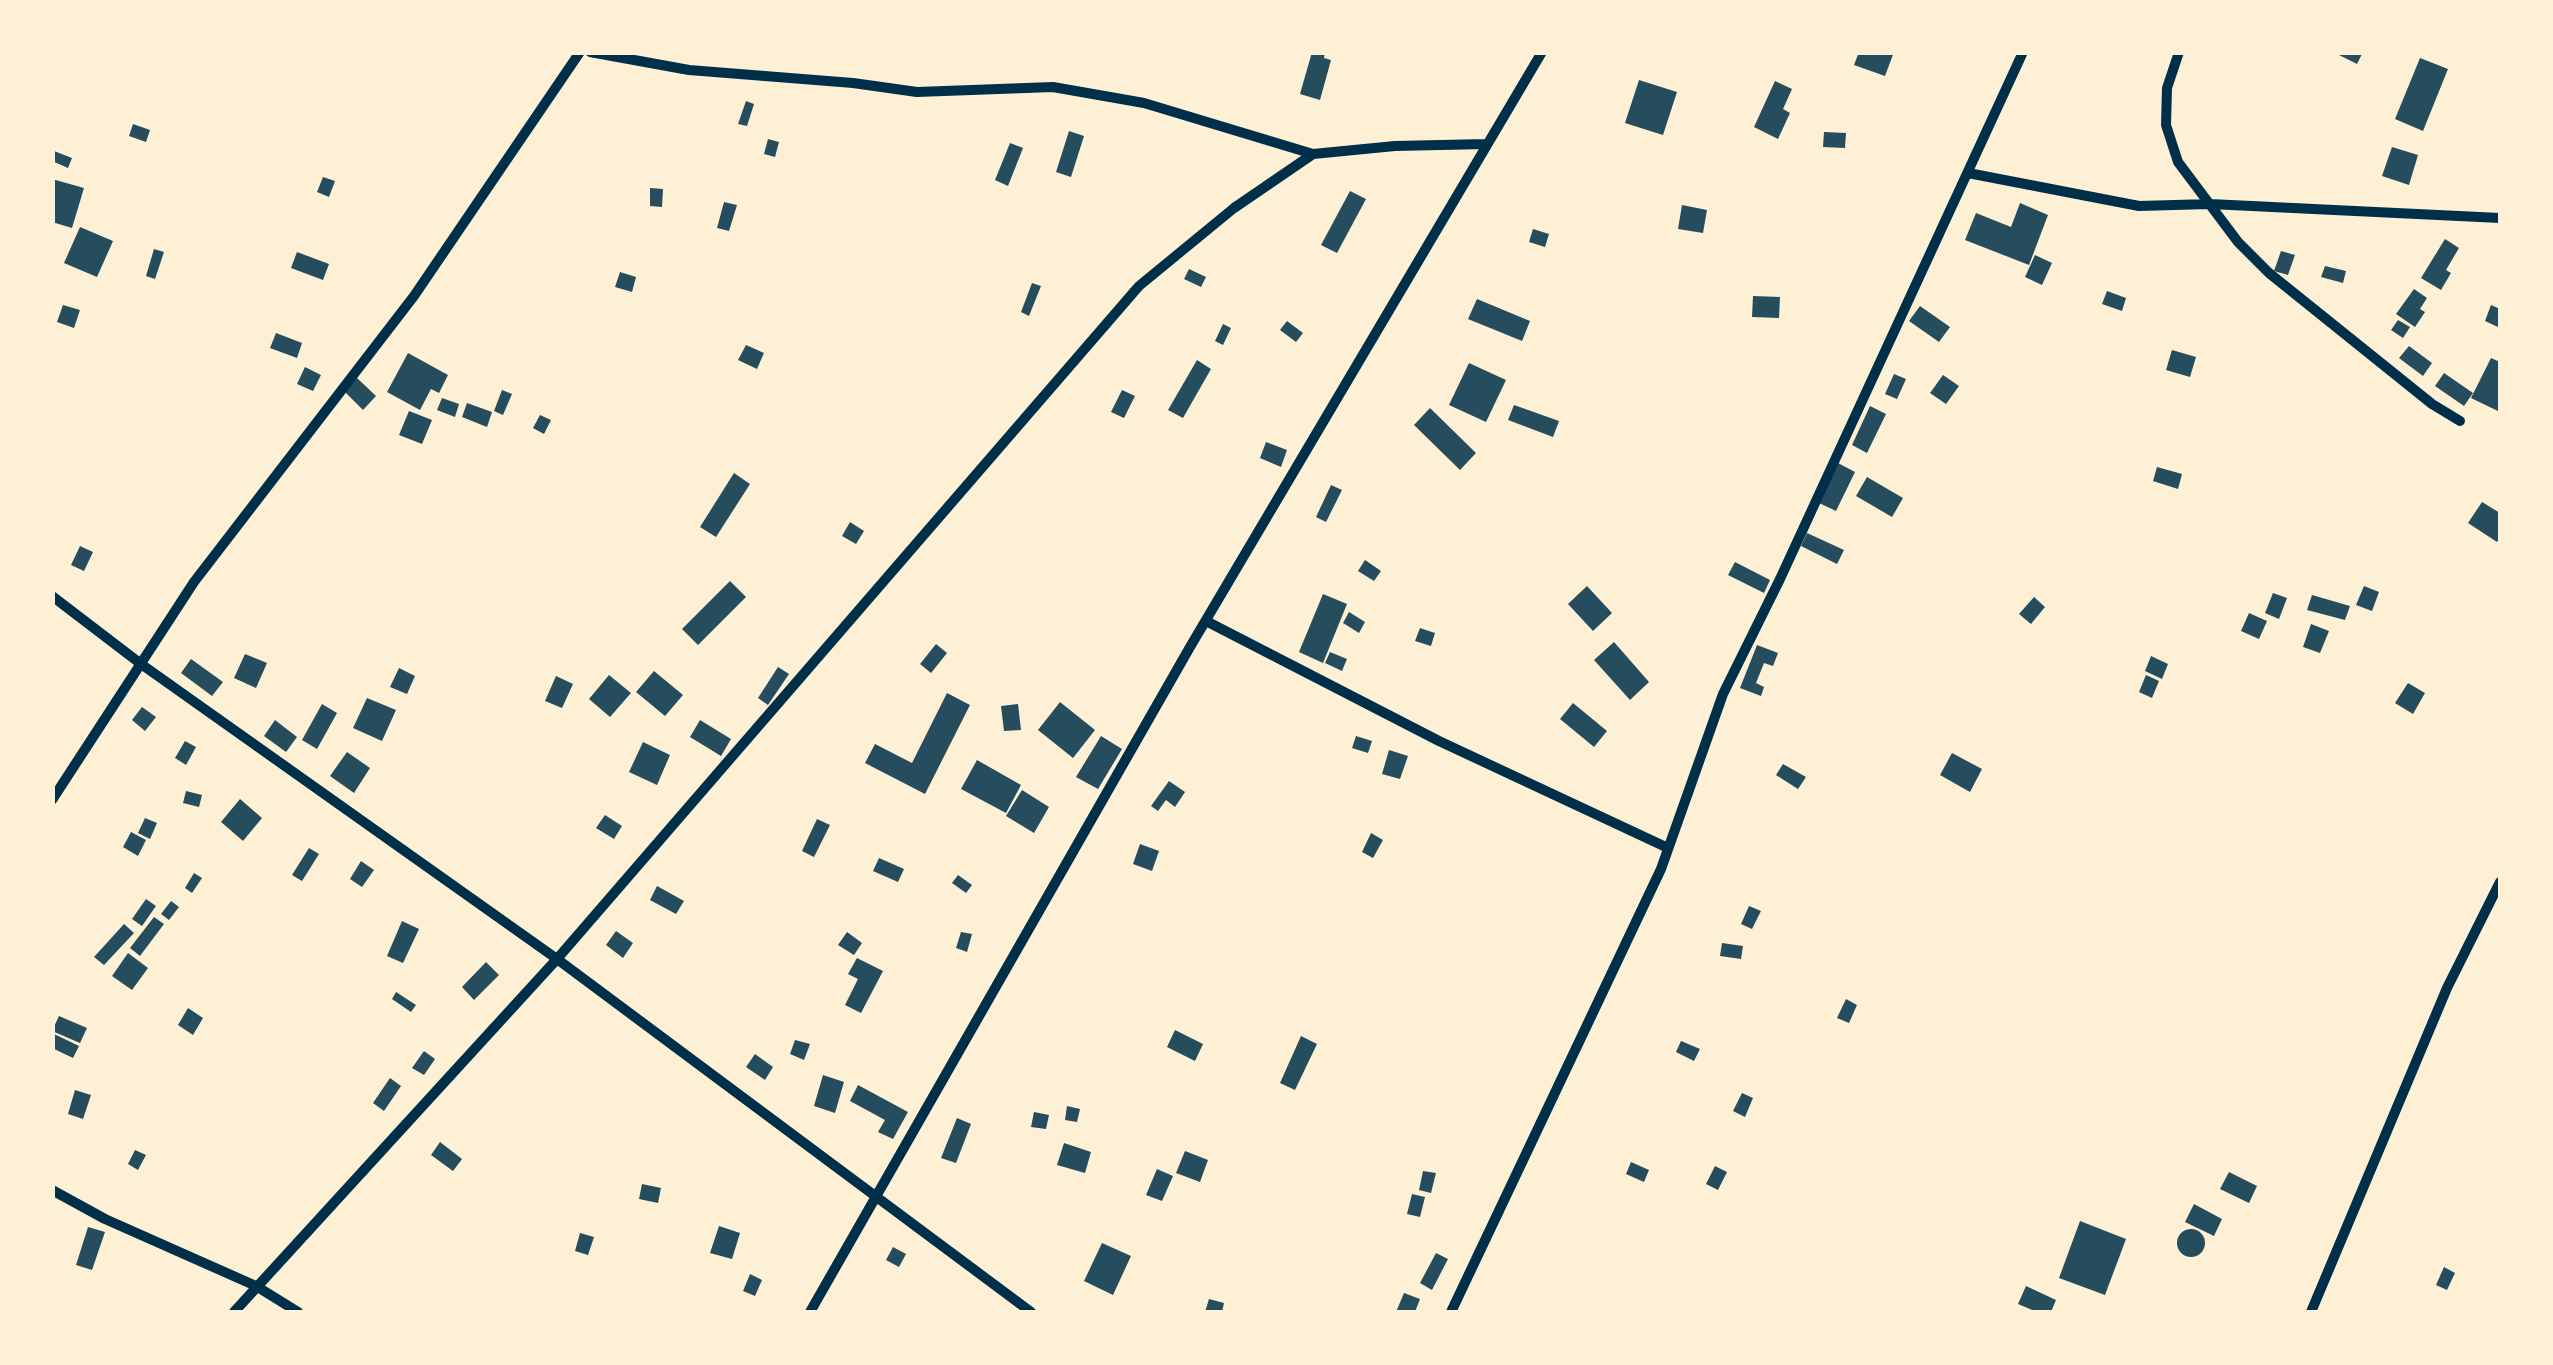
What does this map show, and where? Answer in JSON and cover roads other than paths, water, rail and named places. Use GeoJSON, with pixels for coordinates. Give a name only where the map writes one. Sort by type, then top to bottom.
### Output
{"type":"FeatureCollection","features":[{"type":"Feature","properties":{"kind":"street"},"geometry":{"type":"LineString","coordinates":[[52,800],[194,582],[414,296],[580,52]]}},
{"type":"Feature","properties":{"kind":"street"},"geometry":{"type":"LineString","coordinates":[[590,52],[689,70],[917,92],[1053,87],[1144,103],[1314,154],[1395,146],[1486,144]]}},
{"type":"Feature","properties":{"kind":"street"},"geometry":{"type":"LineString","coordinates":[[810,1312],[1206,620],[1542,52]]}},
{"type":"Feature","properties":{"kind":"street"},"geometry":{"type":"LineString","coordinates":[[1451,1312],[1652,887],[1723,694],[1788,562],[2023,52]]}},
{"type":"Feature","properties":{"kind":"street"},"geometry":{"type":"LineString","coordinates":[[2178,52],[2167,88],[2166,125],[2178,162],[2238,242],[2268,273],[2460,422]]}},
{"type":"Feature","properties":{"kind":"street"},"geometry":{"type":"LineString","coordinates":[[234,1312],[556,959],[1139,286],[1234,208],[1314,154]]}},
{"type":"Feature","properties":{"kind":"street"},"geometry":{"type":"LineString","coordinates":[[1968,173],[2140,206],[2210,204],[2500,218]]}},
{"type":"Feature","properties":{"kind":"street"},"geometry":{"type":"LineString","coordinates":[[52,596],[556,959],[1031,1312]]}},
{"type":"Feature","properties":{"kind":"street"},"geometry":{"type":"LineString","coordinates":[[1206,620],[1439,741],[1668,848]]}},
{"type":"Feature","properties":{"kind":"street"},"geometry":{"type":"LineString","coordinates":[[2311,1312],[2447,988],[2500,882]]}},
{"type":"Feature","properties":{"kind":"street"},"geometry":{"type":"LineString","coordinates":[[52,1190],[104,1219],[256,1286],[298,1312]]}}]}
